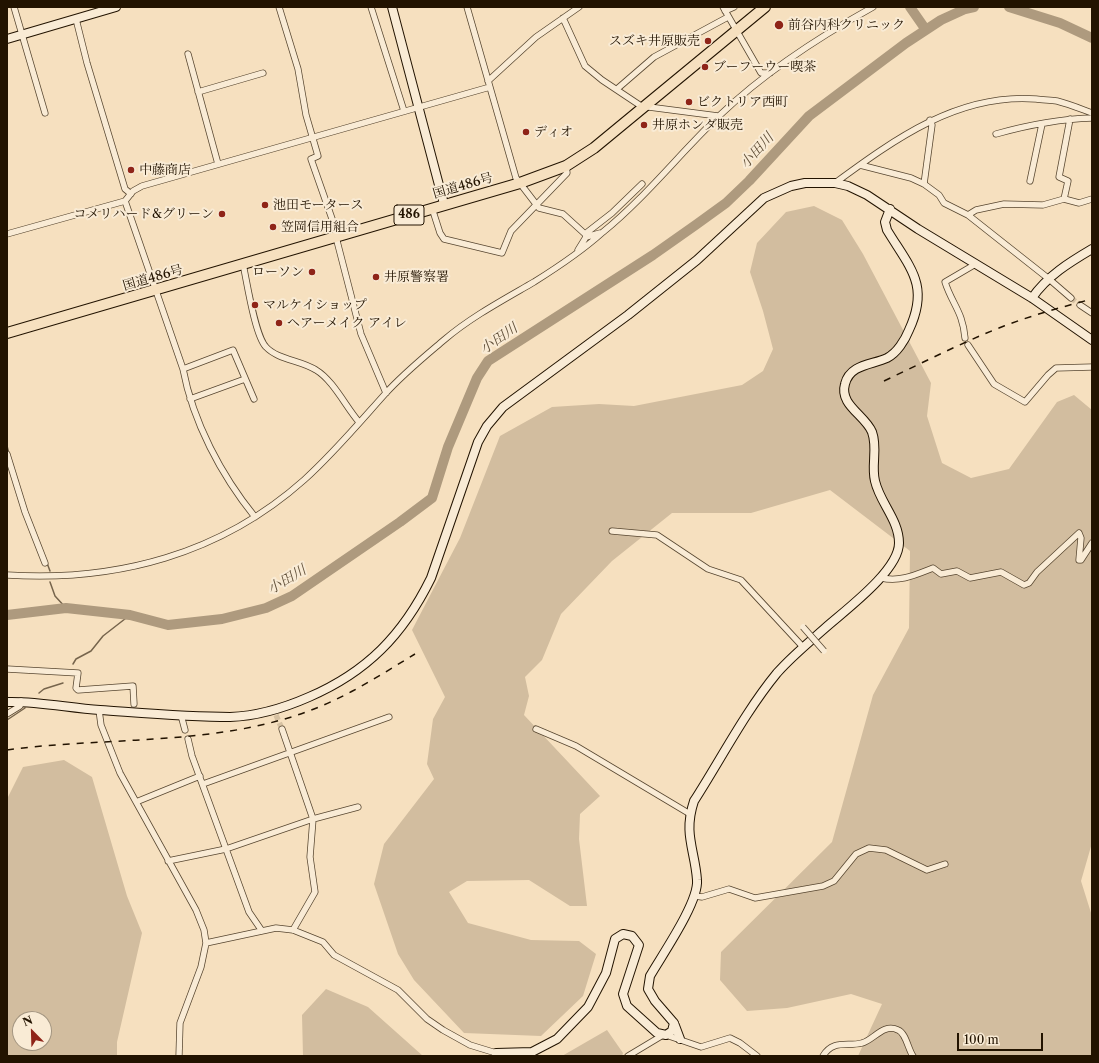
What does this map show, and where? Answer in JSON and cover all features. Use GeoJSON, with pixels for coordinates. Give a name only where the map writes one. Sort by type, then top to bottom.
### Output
{"type":"FeatureCollection","features":[{"type":"Feature","properties":{"kind":"highway","name":"国道486号"},"geometry":{"type":"LineString","coordinates":[[7,333],[520,183],[566,166],[594,148],[765,7]]}},
{"type":"Feature","properties":{"kind":"street"},"geometry":{"type":"LineString","coordinates":[[14,7],[45,113]]}},
{"type":"Feature","properties":{"kind":"street"},"geometry":{"type":"LineString","coordinates":[[7,39],[116,7]]}},
{"type":"Feature","properties":{"kind":"street"},"geometry":{"type":"LineString","coordinates":[[279,7],[298,69],[306,115],[318,156],[311,159],[337,237],[361,334],[386,393]]}},
{"type":"Feature","properties":{"kind":"street"},"geometry":{"type":"LineString","coordinates":[[372,7],[404,111]]}},
{"type":"Feature","properties":{"kind":"street"},"geometry":{"type":"LineString","coordinates":[[392,7],[444,204]]}},
{"type":"Feature","properties":{"kind":"street"},"geometry":{"type":"LineString","coordinates":[[466,7],[516,178],[536,205],[544,210],[566,216],[585,235]]}},
{"type":"Feature","properties":{"kind":"street"},"geometry":{"type":"LineString","coordinates":[[7,234],[126,200],[131,194],[142,186],[418,107],[489,84],[536,37],[579,7]]}},
{"type":"Feature","properties":{"kind":"street"},"geometry":{"type":"LineString","coordinates":[[617,90],[654,57],[734,7]]}},
{"type":"Feature","properties":{"kind":"street"},"geometry":{"type":"LineString","coordinates":[[7,575],[60,576],[109,572],[138,566],[198,546],[255,517],[287,495],[306,478],[386,393],[425,356],[461,327],[578,252],[603,233],[646,193],[718,116],[770,73],[814,42],[873,7]]}},
{"type":"Feature","properties":{"kind":"street"},"geometry":{"type":"LineString","coordinates":[[725,12],[761,73],[770,73]]}},
{"type":"Feature","properties":{"kind":"street"},"geometry":{"type":"LineString","coordinates":[[563,18],[586,66],[602,80],[641,106],[718,116]]}},
{"type":"Feature","properties":{"kind":"street"},"geometry":{"type":"LineString","coordinates":[[76,19],[87,63],[125,189],[131,194]]}},
{"type":"Feature","properties":{"kind":"street"},"geometry":{"type":"LineString","coordinates":[[188,54],[218,164]]}},
{"type":"Feature","properties":{"kind":"street"},"geometry":{"type":"LineString","coordinates":[[198,92],[263,72]]}},
{"type":"Feature","properties":{"kind":"street"},"geometry":{"type":"LineString","coordinates":[[835,183],[930,120],[980,103],[1022,98],[1057,101],[1092,113]]}},
{"type":"Feature","properties":{"kind":"street"},"geometry":{"type":"LineString","coordinates":[[996,134],[1028,125],[1070,119],[1092,118]]}},
{"type":"Feature","properties":{"kind":"street"},"geometry":{"type":"LineString","coordinates":[[1064,199],[1068,181],[1059,177],[1070,119]]}},
{"type":"Feature","properties":{"kind":"street"},"geometry":{"type":"LineString","coordinates":[[924,184],[932,125],[930,120]]}},
{"type":"Feature","properties":{"kind":"street"},"geometry":{"type":"LineString","coordinates":[[1030,181],[1042,124]]}},
{"type":"Feature","properties":{"kind":"street"},"geometry":{"type":"LineString","coordinates":[[860,165],[911,178],[924,184],[939,195],[944,203],[968,215],[1049,278],[1071,298]]}},
{"type":"Feature","properties":{"kind":"street"},"geometry":{"type":"LineString","coordinates":[[432,208],[440,233],[444,239],[454,243],[502,252],[511,231],[567,173],[566,166]]}},
{"type":"Feature","properties":{"kind":"street"},"geometry":{"type":"LineString","coordinates":[[7,702],[21,702],[99,710],[181,715],[231,716],[275,713],[335,686],[362,668],[385,647],[405,622],[420,599],[431,578],[478,442],[487,426],[503,406],[622,320],[691,264],[764,198],[791,186],[805,183],[835,183],[848,186],[867,195],[974,265],[1032,298],[1092,340]]}},
{"type":"Feature","properties":{"kind":"street"},"geometry":{"type":"LineString","coordinates":[[578,252],[585,235],[612,213],[642,184]]}},
{"type":"Feature","properties":{"kind":"street"},"geometry":{"type":"LineString","coordinates":[[628,197],[646,193]]}},
{"type":"Feature","properties":{"kind":"street"},"geometry":{"type":"LineString","coordinates":[[968,215],[976,210],[1004,204],[1043,205],[1064,199],[1079,203],[1092,199]]}},
{"type":"Feature","properties":{"kind":"street"},"geometry":{"type":"LineString","coordinates":[[126,200],[183,369],[190,399],[222,469],[255,517]]}},
{"type":"Feature","properties":{"kind":"street"},"geometry":{"type":"LineString","coordinates":[[680,1040],[674,1023],[655,1001],[648,989],[650,976],[696,896],[697,881],[689,835],[690,814],[694,801],[751,710],[777,673],[803,647],[881,578],[898,555],[899,544],[897,529],[881,499],[874,480],[875,444],[871,430],[850,405],[846,398],[844,387],[851,372],[859,367],[889,357],[900,346],[907,335],[917,310],[920,297],[917,281],[887,230],[885,222],[890,209]]}},
{"type":"Feature","properties":{"kind":"street"},"geometry":{"type":"LineString","coordinates":[[585,235],[603,233]]}},
{"type":"Feature","properties":{"kind":"street"},"geometry":{"type":"LineString","coordinates":[[1032,298],[1049,278],[1092,249]]}},
{"type":"Feature","properties":{"kind":"street"},"geometry":{"type":"LineString","coordinates":[[243,264],[260,334],[266,347],[277,354],[311,367],[321,374],[359,422]]}},
{"type":"Feature","properties":{"kind":"street"},"geometry":{"type":"LineString","coordinates":[[965,338],[961,315],[945,282],[974,265]]}},
{"type":"Feature","properties":{"kind":"street"},"geometry":{"type":"LineString","coordinates":[[1080,305],[1092,313]]}},
{"type":"Feature","properties":{"kind":"street"},"geometry":{"type":"LineString","coordinates":[[968,345],[994,384],[1025,402],[1056,368],[1092,367]]}},
{"type":"Feature","properties":{"kind":"street"},"geometry":{"type":"LineString","coordinates":[[183,369],[233,350],[254,399]]}},
{"type":"Feature","properties":{"kind":"street"},"geometry":{"type":"LineString","coordinates":[[190,399],[245,379]]}},
{"type":"Feature","properties":{"kind":"street"},"geometry":{"type":"LineString","coordinates":[[7,454],[25,512],[45,563]]}},
{"type":"Feature","properties":{"kind":"street"},"geometry":{"type":"LineString","coordinates":[[612,531],[657,535],[708,569],[741,580],[803,647]]}},
{"type":"Feature","properties":{"kind":"street"},"geometry":{"type":"LineString","coordinates":[[881,578],[890,580],[904,579],[932,568],[941,574],[957,571],[970,578],[1001,572],[1024,585],[1029,583],[1037,572],[1079,533],[1081,538],[1079,560],[1081,560],[1092,543]]}},
{"type":"Feature","properties":{"kind":"street"},"geometry":{"type":"LineString","coordinates":[[803,627],[824,650]]}},
{"type":"Feature","properties":{"kind":"street"},"geometry":{"type":"LineString","coordinates":[[7,669],[78,673],[76,688],[78,690],[134,686],[134,704]]}},
{"type":"Feature","properties":{"kind":"street"},"geometry":{"type":"LineString","coordinates":[[7,714],[20,706],[21,702]]}},
{"type":"Feature","properties":{"kind":"street"},"geometry":{"type":"LineString","coordinates":[[99,710],[100,722],[110,749],[136,802],[196,910],[204,930],[206,943],[201,967],[180,1023],[179,1056]]}},
{"type":"Feature","properties":{"kind":"street"},"geometry":{"type":"LineString","coordinates":[[181,715],[185,730]]}},
{"type":"Feature","properties":{"kind":"street"},"geometry":{"type":"LineString","coordinates":[[203,784],[389,717]]}},
{"type":"Feature","properties":{"kind":"street"},"geometry":{"type":"LineString","coordinates":[[536,728],[576,746],[690,814]]}},
{"type":"Feature","properties":{"kind":"street"},"geometry":{"type":"LineString","coordinates":[[282,729],[312,819],[310,857],[315,892],[293,930]]}},
{"type":"Feature","properties":{"kind":"street"},"geometry":{"type":"LineString","coordinates":[[188,739],[249,912],[262,932]]}},
{"type":"Feature","properties":{"kind":"street"},"geometry":{"type":"LineString","coordinates":[[136,802],[200,776]]}},
{"type":"Feature","properties":{"kind":"street"},"geometry":{"type":"LineString","coordinates":[[168,861],[226,849],[312,819],[358,807]]}},
{"type":"Feature","properties":{"kind":"street"},"geometry":{"type":"LineString","coordinates":[[696,896],[702,896],[729,889],[755,898],[823,886],[834,881],[856,854],[869,848],[886,850],[927,870],[945,864]]}},
{"type":"Feature","properties":{"kind":"street"},"geometry":{"type":"LineString","coordinates":[[206,943],[276,928],[293,930],[323,942],[334,955],[398,990],[427,1019],[443,1030],[470,1045],[496,1054],[513,1054],[532,1052],[557,1039],[588,1007],[606,973],[615,939],[623,934],[632,936],[639,945],[623,994],[627,1006],[652,1029],[664,1035],[701,1047],[730,1038],[740,1043],[757,1056]]}},
{"type":"Feature","properties":{"kind":"street"},"geometry":{"type":"LineString","coordinates":[[628,1056],[672,1031],[674,1023]]}},
{"type":"Feature","properties":{"kind":"street"},"geometry":{"type":"LineString","coordinates":[[823,1056],[829,1050],[842,1043],[860,1044],[869,1041],[883,1030],[891,1029],[899,1030],[913,1056]]}},
{"type":"Feature","properties":{"kind":"shaded area"},"geometry":{"type":"Polygon","coordinates":[[[814,206],[842,220],[863,254],[931,383],[927,416],[942,463],[971,478],[1009,469],[1057,402],[1074,395],[1092,410],[1092,843],[1081,881],[1092,916],[1092,1056],[858,1056],[882,1004],[851,994],[787,1008],[747,1011],[720,980],[721,952],[832,842],[873,695],[909,628],[910,551],[830,490],[751,513],[672,513],[612,561],[561,614],[542,660],[525,677],[529,696],[524,715],[600,796],[580,814],[579,839],[587,906],[570,906],[529,880],[467,881],[449,892],[468,923],[531,940],[579,941],[596,954],[583,996],[541,1036],[464,1033],[414,980],[398,954],[374,884],[384,844],[434,779],[427,764],[433,719],[445,697],[412,630],[460,538],[500,436],[552,407],[599,404],[634,406],[742,385],[763,371],[773,349],[763,311],[750,272],[757,243],[786,212],[814,206]]]}},
{"type":"Feature","properties":{"kind":"shaded area"},"geometry":{"type":"Polygon","coordinates":[[[64,760],[92,777],[127,896],[142,933],[117,1042],[117,1056],[7,1056],[7,799],[23,767],[64,760]]]}},
{"type":"Feature","properties":{"kind":"shaded area"},"geometry":{"type":"Polygon","coordinates":[[[326,989],[368,1007],[423,1056],[303,1056],[302,1015],[326,989]]]}},
{"type":"Feature","properties":{"kind":"shaded area"},"geometry":{"type":"Polygon","coordinates":[[[607,1030],[623,1053],[622,1056],[562,1056],[607,1030]]]}},
{"type":"Feature","properties":{"kind":"waterway"},"geometry":{"type":"LineString","coordinates":[[910,7],[926,30]]}},
{"type":"Feature","properties":{"kind":"waterway","name":"小田川"},"geometry":{"type":"LineString","coordinates":[[7,615],[66,608],[130,615],[168,625],[222,619],[266,608],[292,596],[400,522],[432,498],[448,447],[477,378],[488,361],[653,255],[726,203],[749,181],[809,116],[906,43],[941,20],[965,9],[974,7]]}},
{"type":"Feature","properties":{"kind":"waterway","name":"小田川"},"geometry":{"type":"LineString","coordinates":[[1009,7],[1060,23],[1092,38]]}},
{"type":"Feature","properties":{"kind":"waterway"},"geometry":{"type":"LineString","coordinates":[[7,446],[9,454]]}},
{"type":"Feature","properties":{"kind":"waterway"},"geometry":{"type":"LineString","coordinates":[[47,563],[50,571]]}},
{"type":"Feature","properties":{"kind":"waterway"},"geometry":{"type":"LineString","coordinates":[[50,582],[55,596],[66,608]]}},
{"type":"Feature","properties":{"kind":"waterway"},"geometry":{"type":"LineString","coordinates":[[73,664],[76,659],[91,651],[103,636],[130,615]]}},
{"type":"Feature","properties":{"kind":"waterway"},"geometry":{"type":"LineString","coordinates":[[39,693],[44,689],[63,683]]}},
{"type":"Feature","properties":{"kind":"waterway"},"geometry":{"type":"LineString","coordinates":[[7,720],[25,708]]}},
{"type":"Feature","properties":{"kind":"tunnel"},"geometry":{"type":"LineString","coordinates":[[1071,298],[1080,305]]}},
{"type":"Feature","properties":{"kind":"tunnel"},"geometry":{"type":"LineString","coordinates":[[276,715],[282,729]]}},
{"type":"Feature","properties":{"kind":"railway"},"geometry":{"type":"LineString","coordinates":[[884,381],[959,345],[1004,326],[1092,299]]}},
{"type":"Feature","properties":{"kind":"railway"},"geometry":{"type":"LineString","coordinates":[[7,750],[201,735],[277,721],[314,709],[340,697],[366,684],[415,654]]}},
{"type":"Feature","properties":{"kind":"place","name":"前谷内科クリニック"},"geometry":{"type":"Point","coordinates":[779,25]}},
{"type":"Feature","properties":{"kind":"place","name":"スズキ井原販売"},"geometry":{"type":"Point","coordinates":[708,41]}},
{"type":"Feature","properties":{"kind":"place","name":"ブーフーウー喫茶"},"geometry":{"type":"Point","coordinates":[705,67]}},
{"type":"Feature","properties":{"kind":"place","name":"ビクトリア西町"},"geometry":{"type":"Point","coordinates":[689,102]}},
{"type":"Feature","properties":{"kind":"place","name":"井原ホンダ販売"},"geometry":{"type":"Point","coordinates":[644,125]}},
{"type":"Feature","properties":{"kind":"place","name":"ディオ"},"geometry":{"type":"Point","coordinates":[526,132]}},
{"type":"Feature","properties":{"kind":"place","name":"中藤商店"},"geometry":{"type":"Point","coordinates":[131,170]}},
{"type":"Feature","properties":{"kind":"place","name":"池田モータース"},"geometry":{"type":"Point","coordinates":[265,205]}},
{"type":"Feature","properties":{"kind":"place","name":"コメリハード&グリーン"},"geometry":{"type":"Point","coordinates":[222,214]}},
{"type":"Feature","properties":{"kind":"place","name":"笠岡信用組合"},"geometry":{"type":"Point","coordinates":[273,227]}},
{"type":"Feature","properties":{"kind":"place","name":"ローソン"},"geometry":{"type":"Point","coordinates":[312,272]}},
{"type":"Feature","properties":{"kind":"place","name":"井原警察署"},"geometry":{"type":"Point","coordinates":[376,277]}},
{"type":"Feature","properties":{"kind":"place","name":"マルケイショップ"},"geometry":{"type":"Point","coordinates":[255,305]}},
{"type":"Feature","properties":{"kind":"place","name":"ヘアーメイク アイレ"},"geometry":{"type":"Point","coordinates":[279,323]}}]}
